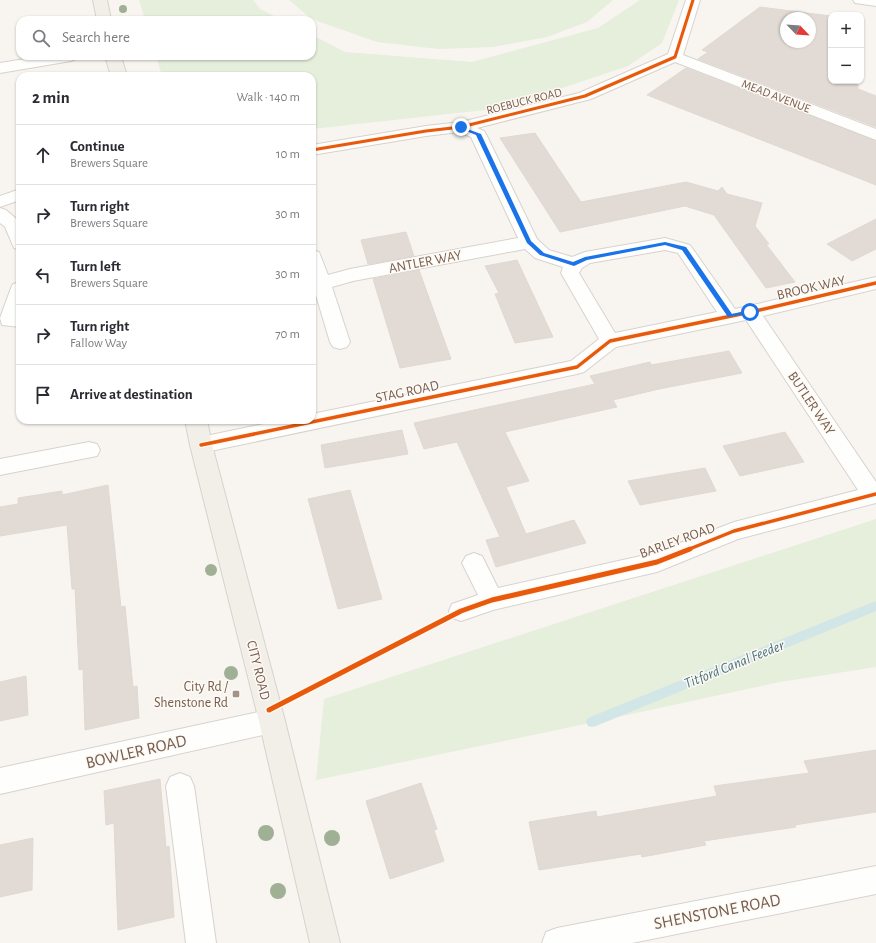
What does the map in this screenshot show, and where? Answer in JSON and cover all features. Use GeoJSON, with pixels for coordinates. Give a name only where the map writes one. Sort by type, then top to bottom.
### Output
{"type":"FeatureCollection","features":[{"type":"Feature","properties":{"kind":"main road"},"geometry":{"type":"LineString","coordinates":[[100,0],[103,16]]}},
{"type":"Feature","properties":{"kind":"main road"},"geometry":{"type":"LineString","coordinates":[[114,60],[118,72]]}},
{"type":"Feature","properties":{"kind":"main road","name":"CITY ROAD"},"geometry":{"type":"LineString","coordinates":[[197,424],[272,721],[325,943]]}},
{"type":"Feature","properties":{"kind":"street"},"geometry":{"type":"LineString","coordinates":[[675,57],[693,0]]}},
{"type":"Feature","properties":{"kind":"street"},"geometry":{"type":"LineString","coordinates":[[860,0],[876,2]]}},
{"type":"Feature","properties":{"kind":"street","name":"ROEBUCK ROAD"},"geometry":{"type":"LineString","coordinates":[[316,149],[426,131],[461,127],[585,96],[675,57]]}},
{"type":"Feature","properties":{"kind":"street","name":"MEAD AVENUE"},"geometry":{"type":"LineString","coordinates":[[675,57],[876,134]]}},
{"type":"Feature","properties":{"kind":"street"},"geometry":{"type":"LineString","coordinates":[[0,68],[47,60]]}},
{"type":"Feature","properties":{"kind":"street"},"geometry":{"type":"LineString","coordinates":[[461,127],[478,134],[529,242],[542,254],[574,264]]}},
{"type":"Feature","properties":{"kind":"street"},"geometry":{"type":"LineString","coordinates":[[0,202],[16,196]]}},
{"type":"Feature","properties":{"kind":"street"},"geometry":{"type":"LineString","coordinates":[[0,214],[13,225],[16,233]]}},
{"type":"Feature","properties":{"kind":"street","name":"ANTLER WAY"},"geometry":{"type":"LineString","coordinates":[[322,284],[350,275],[529,242]]}},
{"type":"Feature","properties":{"kind":"street"},"geometry":{"type":"LineString","coordinates":[[610,341],[570,273],[574,264],[585,258],[665,244],[684,248],[730,316]]}},
{"type":"Feature","properties":{"kind":"street"},"geometry":{"type":"LineString","coordinates":[[316,267],[340,342]]}},
{"type":"Feature","properties":{"kind":"street","name":"BROOK WAY"},"geometry":{"type":"LineString","coordinates":[[610,341],[750,312],[876,283]]}},
{"type":"Feature","properties":{"kind":"street"},"geometry":{"type":"LineString","coordinates":[[10,324],[16,302]]}},
{"type":"Feature","properties":{"kind":"street","name":"BUTLER WAY"},"geometry":{"type":"LineString","coordinates":[[750,312],[874,494]]}},
{"type":"Feature","properties":{"kind":"street","name":"STAG ROAD"},"geometry":{"type":"LineString","coordinates":[[316,421],[577,367],[610,341]]}},
{"type":"Feature","properties":{"kind":"street","name":"STAG ROAD"},"geometry":{"type":"LineString","coordinates":[[201,445],[302,424]]}},
{"type":"Feature","properties":{"kind":"street"},"geometry":{"type":"LineString","coordinates":[[0,467],[89,450]]}},
{"type":"Feature","properties":{"kind":"street","name":"BARLEY ROAD"},"geometry":{"type":"LineString","coordinates":[[461,611],[492,600],[657,562],[734,531],[874,494]]}},
{"type":"Feature","properties":{"kind":"street"},"geometry":{"type":"LineString","coordinates":[[474,563],[492,600]]}},
{"type":"Feature","properties":{"kind":"street","name":"BOWLER ROAD"},"geometry":{"type":"LineString","coordinates":[[0,782],[272,721]]}},
{"type":"Feature","properties":{"kind":"street"},"geometry":{"type":"LineString","coordinates":[[180,786],[201,943]]}},
{"type":"Feature","properties":{"kind":"street","name":"SHENSTONE ROAD"},"geometry":{"type":"LineString","coordinates":[[557,943],[876,880]]}},
{"type":"Feature","properties":{"kind":"green space"},"geometry":{"type":"Polygon","coordinates":[[[139,0],[253,0],[260,9],[274,16],[144,16],[139,0]]]}},
{"type":"Feature","properties":{"kind":"green space"},"geometry":{"type":"Polygon","coordinates":[[[289,0],[613,0],[587,22],[547,37],[493,47],[439,49],[377,42],[317,21],[316,16],[308,16],[289,0]]]}},
{"type":"Feature","properties":{"kind":"green space"},"geometry":{"type":"Polygon","coordinates":[[[640,0],[679,0],[662,43],[628,66],[503,108],[316,129],[316,72],[161,72],[157,60],[316,60],[316,37],[345,52],[472,62],[598,28],[640,0]]]}},
{"type":"Feature","properties":{"kind":"green space"},"geometry":{"type":"Polygon","coordinates":[[[876,519],[876,667],[780,682],[316,780],[324,699],[876,519]]]}},
{"type":"Feature","properties":{"kind":"building"},"geometry":{"type":"Polygon","coordinates":[[[760,7],[799,12],[780,12],[780,48],[816,48],[816,14],[828,16],[828,84],[858,84],[858,89],[876,96],[876,127],[698,59],[708,52],[702,50],[760,7]]]}},
{"type":"Feature","properties":{"kind":"building"},"geometry":{"type":"Polygon","coordinates":[[[686,68],[876,141],[876,185],[647,95],[686,68]]]}},
{"type":"Feature","properties":{"kind":"building"},"geometry":{"type":"Polygon","coordinates":[[[535,133],[581,202],[686,182],[718,191],[722,187],[727,194],[762,203],[755,226],[769,244],[766,244],[795,282],[766,288],[714,215],[685,206],[560,232],[500,138],[535,133]]]}},
{"type":"Feature","properties":{"kind":"building"},"geometry":{"type":"Polygon","coordinates":[[[876,219],[876,249],[852,261],[827,244],[876,219]]]}},
{"type":"Feature","properties":{"kind":"building"},"geometry":{"type":"Polygon","coordinates":[[[406,232],[414,256],[368,264],[361,240],[406,232]]]}},
{"type":"Feature","properties":{"kind":"building"},"geometry":{"type":"Polygon","coordinates":[[[517,260],[553,337],[515,343],[495,294],[499,293],[485,266],[517,260]]]}},
{"type":"Feature","properties":{"kind":"building"},"geometry":{"type":"Polygon","coordinates":[[[419,270],[451,359],[400,368],[373,279],[419,270]]]}},
{"type":"Feature","properties":{"kind":"building"},"geometry":{"type":"Polygon","coordinates":[[[729,351],[742,373],[659,389],[613,400],[617,407],[505,432],[529,481],[506,487],[526,534],[574,520],[586,543],[496,567],[486,540],[500,537],[457,442],[424,449],[414,423],[595,384],[590,376],[650,362],[651,365],[729,351]]]}},
{"type":"Feature","properties":{"kind":"building"},"geometry":{"type":"Polygon","coordinates":[[[402,430],[408,454],[325,468],[321,445],[402,430]]]}},
{"type":"Feature","properties":{"kind":"building"},"geometry":{"type":"Polygon","coordinates":[[[785,432],[804,462],[740,476],[723,446],[785,432]]]}},
{"type":"Feature","properties":{"kind":"building"},"geometry":{"type":"Polygon","coordinates":[[[705,468],[716,491],[640,505],[628,481],[705,468]]]}},
{"type":"Feature","properties":{"kind":"building"},"geometry":{"type":"Polygon","coordinates":[[[108,485],[121,607],[125,606],[133,687],[137,686],[139,718],[85,730],[83,669],[79,670],[75,589],[72,589],[67,525],[0,536],[0,507],[18,504],[18,498],[62,491],[62,495],[108,485]]]}},
{"type":"Feature","properties":{"kind":"building"},"geometry":{"type":"Polygon","coordinates":[[[350,490],[382,599],[338,609],[308,499],[350,490]]]}},
{"type":"Feature","properties":{"kind":"building"},"geometry":{"type":"Polygon","coordinates":[[[26,676],[28,715],[0,721],[0,682],[26,676]]]}},
{"type":"Feature","properties":{"kind":"building"},"geometry":{"type":"Polygon","coordinates":[[[876,750],[876,812],[795,825],[796,827],[704,841],[706,845],[642,857],[641,854],[539,870],[529,822],[596,811],[597,817],[717,796],[714,786],[809,773],[804,761],[876,750]]]}},
{"type":"Feature","properties":{"kind":"building"},"geometry":{"type":"Polygon","coordinates":[[[160,779],[166,847],[169,846],[174,917],[118,930],[114,823],[106,825],[104,791],[160,779]]]}},
{"type":"Feature","properties":{"kind":"building"},"geometry":{"type":"Polygon","coordinates":[[[421,783],[437,829],[434,830],[444,861],[390,879],[366,801],[421,783]]]}},
{"type":"Feature","properties":{"kind":"building"},"geometry":{"type":"Polygon","coordinates":[[[33,838],[32,890],[0,897],[0,845],[33,838]]]}},
{"type":"Feature","properties":{"kind":"waterway","name":"Titford Canal Feeder"},"geometry":{"type":"LineString","coordinates":[[592,722],[876,606]]}},
{"type":"Feature","properties":{"kind":"cycle path"},"geometry":{"type":"LineString","coordinates":[[316,149],[426,131],[461,127],[585,96],[675,57],[693,0]]}},
{"type":"Feature","properties":{"kind":"cycle path"},"geometry":{"type":"LineString","coordinates":[[316,421],[577,367],[610,341],[751,312],[876,283]]}},
{"type":"Feature","properties":{"kind":"cycle path"},"geometry":{"type":"LineString","coordinates":[[201,445],[302,424]]}},
{"type":"Feature","properties":{"kind":"cycle path"},"geometry":{"type":"LineString","coordinates":[[269,710],[461,611],[492,600],[657,562],[734,531],[876,494]]}},
{"type":"Feature","properties":{"kind":"place","name":"City Rd / Shenstone Rd"},"geometry":{"type":"Point","coordinates":[236,694]}},
{"type":"Feature","properties":{"kind":"route"},"geometry":{"type":"LineString","coordinates":[[461,127],[478,134],[529,242],[542,254],[574,264],[585,258],[665,244],[684,248],[725,306],[730,316],[750,312]]}}]}
